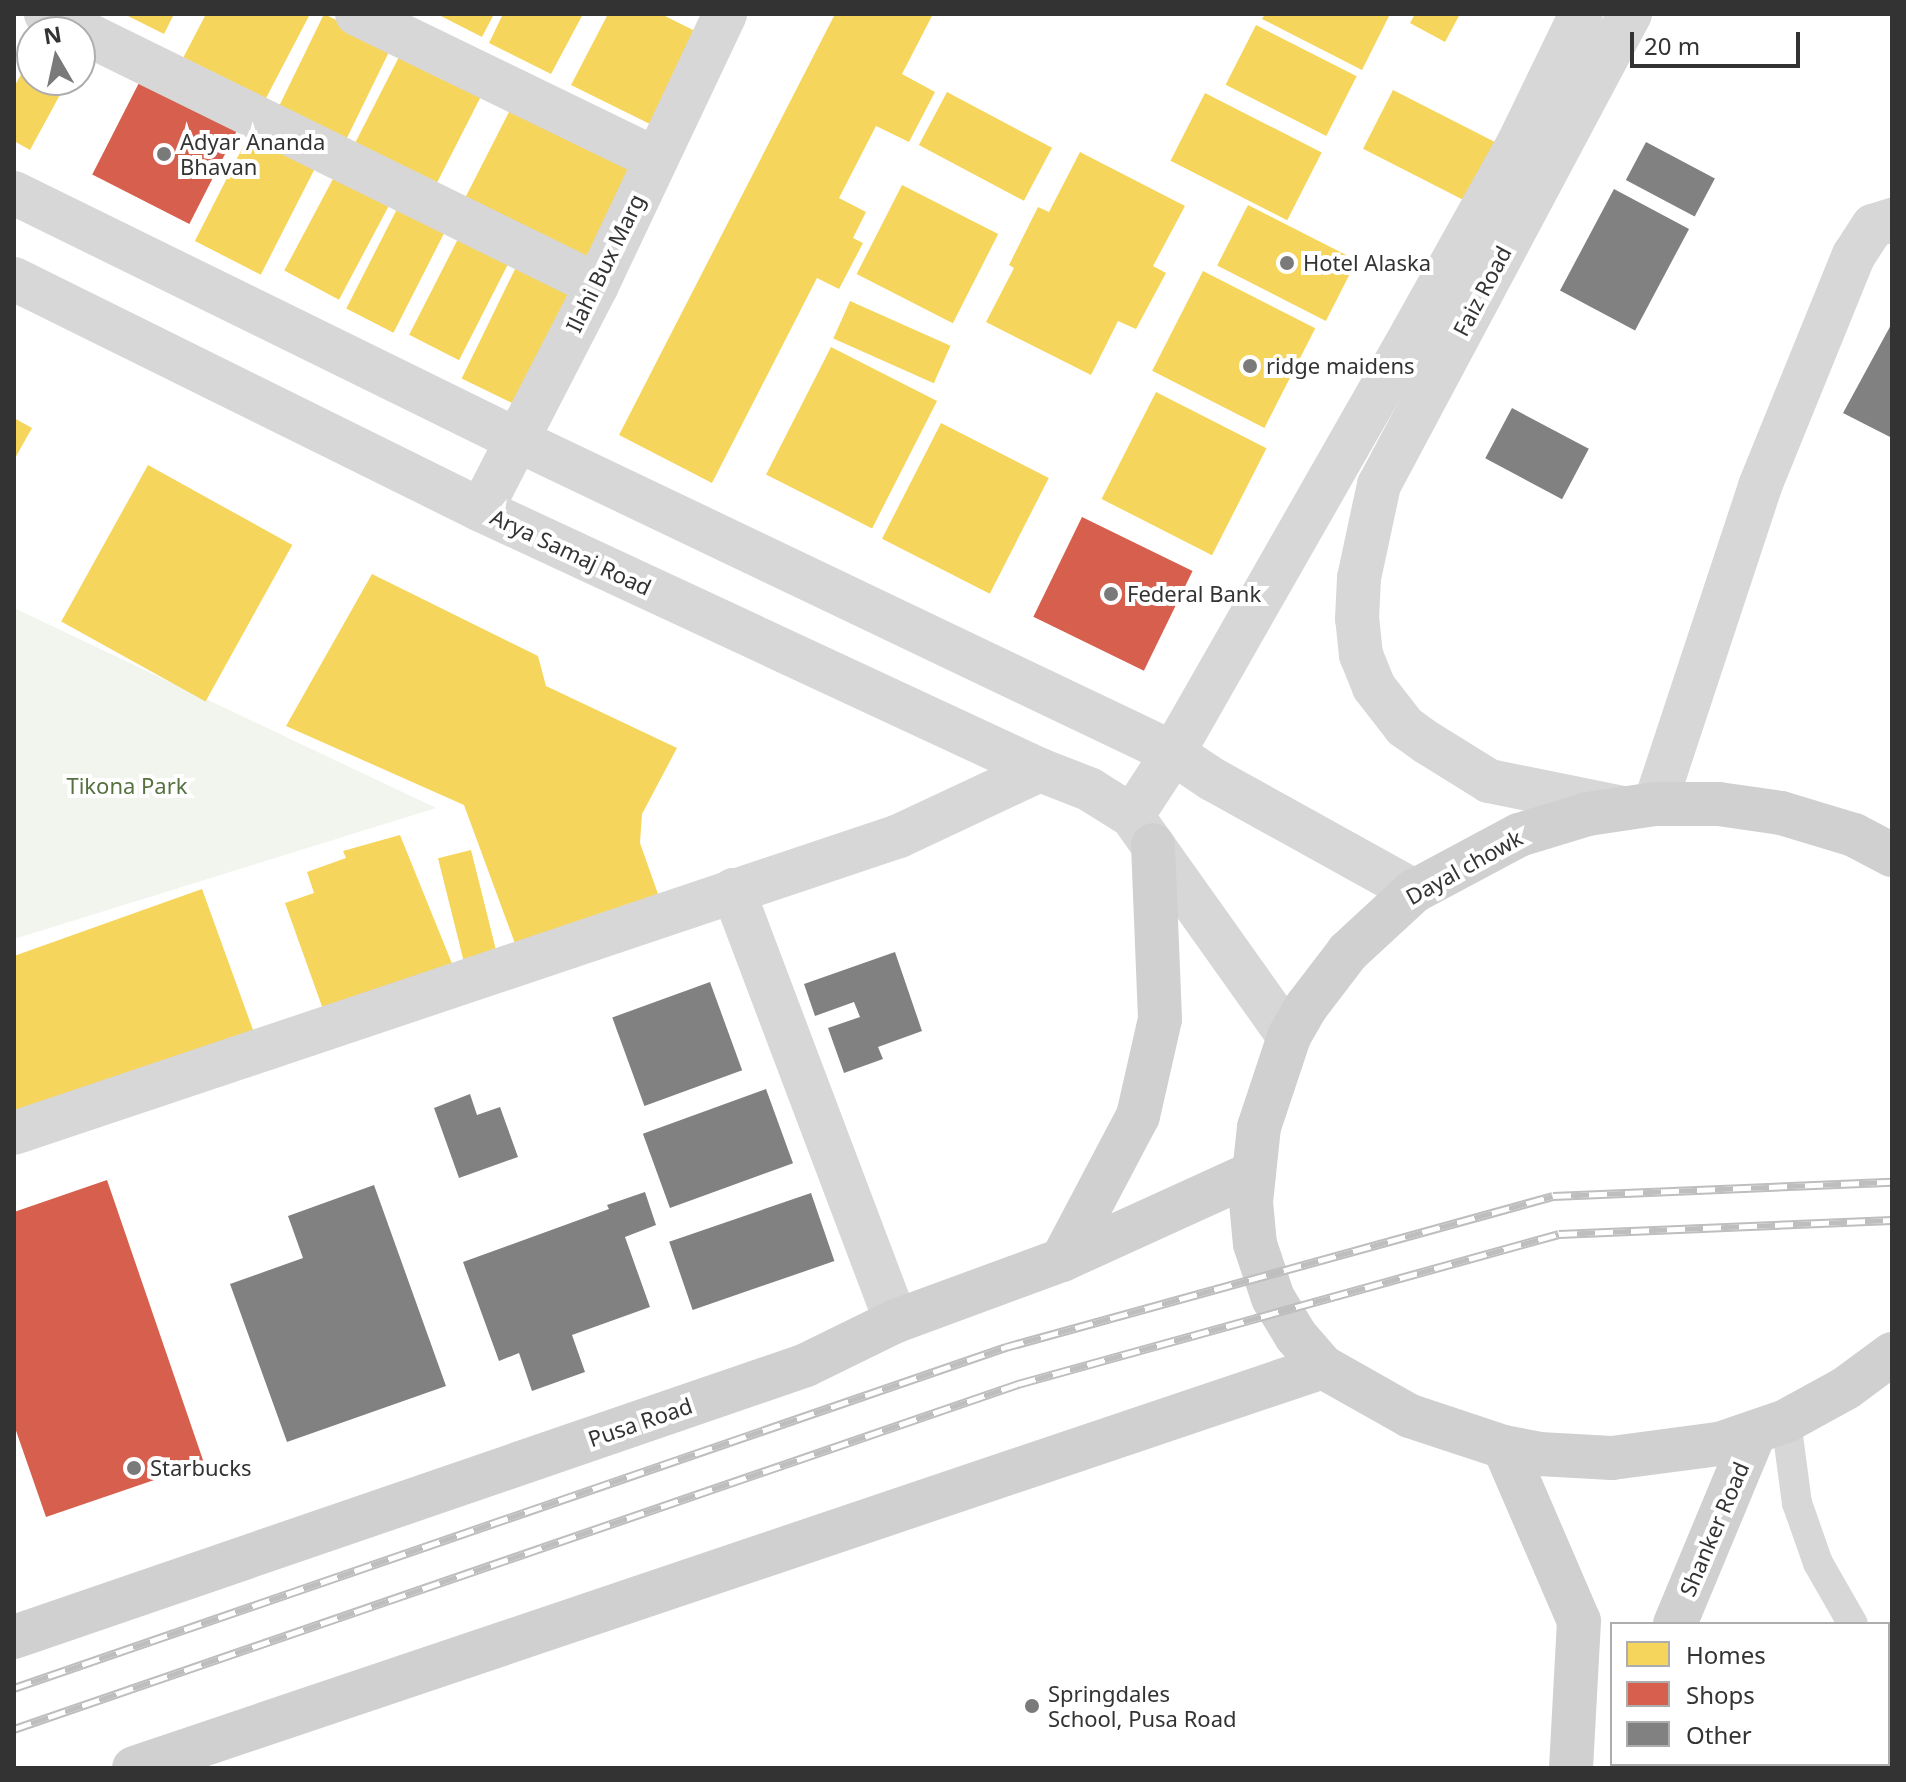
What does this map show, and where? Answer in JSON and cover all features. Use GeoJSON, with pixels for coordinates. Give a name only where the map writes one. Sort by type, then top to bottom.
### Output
{"type":"FeatureCollection","features":[{"type":"Feature","properties":{"kind":"main road","name":"Dayal chowk"},"geometry":{"type":"LineString","coordinates":[[1892,855],[1854,835],[1781,813],[1719,804],[1639,806],[1588,814],[1519,835],[1414,891],[1348,952],[1289,1037],[1265,1103],[1253,1173],[1253,1230],[1268,1285],[1287,1324],[1323,1367],[1410,1416],[1504,1447],[1576,1457],[1647,1456],[1719,1444],[1770,1428],[1846,1388],[1892,1354]]}},
{"type":"Feature","properties":{"kind":"main road"},"geometry":{"type":"LineString","coordinates":[[1062,1260],[1138,1116],[1160,1019],[1142,830]]}},
{"type":"Feature","properties":{"kind":"main road","name":"Pusa Road"},"geometry":{"type":"LineString","coordinates":[[14,1637],[806,1365],[896,1321],[1062,1260],[1253,1173]]}},
{"type":"Feature","properties":{"kind":"main road"},"geometry":{"type":"LineString","coordinates":[[134,1768],[1323,1367]]}},
{"type":"Feature","properties":{"kind":"main road","name":"Shanker Road"},"geometry":{"type":"LineString","coordinates":[[1676,1622],[1770,1428]]}},
{"type":"Feature","properties":{"kind":"main road"},"geometry":{"type":"LineString","coordinates":[[1504,1447],[1579,1621],[1571,1768]]}},
{"type":"Feature","properties":{"kind":"street"},"geometry":{"type":"LineString","coordinates":[[46,14],[597,285]]}},
{"type":"Feature","properties":{"kind":"street"},"geometry":{"type":"LineString","coordinates":[[357,14],[655,159]]}},
{"type":"Feature","properties":{"kind":"street"},"geometry":{"type":"LineString","coordinates":[[1289,1037],[1142,830],[1173,753],[1518,144],[1581,14]]}},
{"type":"Feature","properties":{"kind":"street","name":"Faiz Road"},"geometry":{"type":"LineString","coordinates":[[1630,14],[1379,485],[1359,578],[1357,619],[1361,655],[1374,687],[1405,727],[1489,781],[1639,806]]}},
{"type":"Feature","properties":{"kind":"street","name":"Ilahi Bux Marg"},"geometry":{"type":"LineString","coordinates":[[481,510],[597,285],[722,15]]}},
{"type":"Feature","properties":{"kind":"street"},"geometry":{"type":"LineString","coordinates":[[14,193],[515,439],[1173,753],[1212,779],[1414,891]]}},
{"type":"Feature","properties":{"kind":"street"},"geometry":{"type":"LineString","coordinates":[[1639,806],[1760,486],[1854,255],[1873,226],[1892,220]]}},
{"type":"Feature","properties":{"kind":"street","name":"Arya Samaj Road"},"geometry":{"type":"LineString","coordinates":[[14,279],[481,510],[1040,770],[1089,789],[1142,830]]}},
{"type":"Feature","properties":{"kind":"street"},"geometry":{"type":"LineString","coordinates":[[14,1133],[899,836],[1040,770]]}},
{"type":"Feature","properties":{"kind":"street"},"geometry":{"type":"LineString","coordinates":[[733,890],[896,1321]]}},
{"type":"Feature","properties":{"kind":"lane"},"geometry":{"type":"LineString","coordinates":[[1770,1428],[1818,1563],[1852,1622]]}},
{"type":"Feature","properties":{"kind":"green space","name":"Tikona Park"},"geometry":{"type":"Polygon","coordinates":[[[14,608],[436,808],[14,939],[14,608]]]}},
{"type":"Feature","properties":{"kind":"building: Homes"},"geometry":{"type":"Polygon","coordinates":[[[124,14],[174,14],[164,34],[124,14]]]}},
{"type":"Feature","properties":{"kind":"building: Homes"},"geometry":{"type":"Polygon","coordinates":[[[206,14],[310,14],[264,102],[182,60],[206,14]]]}},
{"type":"Feature","properties":{"kind":"building: Homes"},"geometry":{"type":"Polygon","coordinates":[[[324,14],[391,47],[345,143],[277,110],[324,14]]]}},
{"type":"Feature","properties":{"kind":"building: Homes"},"geometry":{"type":"Polygon","coordinates":[[[437,14],[494,14],[482,37],[437,14]]]}},
{"type":"Feature","properties":{"kind":"building: Homes"},"geometry":{"type":"Polygon","coordinates":[[[503,14],[583,14],[551,74],[489,43],[503,14]]]}},
{"type":"Feature","properties":{"kind":"building: Homes"},"geometry":{"type":"Polygon","coordinates":[[[608,14],[661,14],[703,35],[656,127],[571,85],[608,14]]]}},
{"type":"Feature","properties":{"kind":"building: Homes"},"geometry":{"type":"Polygon","coordinates":[[[835,14],[933,14],[902,74],[935,92],[909,142],[876,126],[839,198],[866,212],[853,238],[863,243],[839,289],[817,278],[712,483],[619,435],[835,14]]]}},
{"type":"Feature","properties":{"kind":"building: Homes"},"geometry":{"type":"Polygon","coordinates":[[[1265,14],[1389,16],[1362,70],[1262,19],[1265,14]]]}},
{"type":"Feature","properties":{"kind":"building: Homes"},"geometry":{"type":"Polygon","coordinates":[[[1415,14],[1460,14],[1445,42],[1410,23],[1415,14]]]}},
{"type":"Feature","properties":{"kind":"building: Homes"},"geometry":{"type":"Polygon","coordinates":[[[1256,25],[1357,76],[1326,136],[1226,85],[1256,25]]]}},
{"type":"Feature","properties":{"kind":"building: Homes"},"geometry":{"type":"Polygon","coordinates":[[[403,49],[484,90],[429,199],[348,158],[403,49]]]}},
{"type":"Feature","properties":{"kind":"building: Homes"},"geometry":{"type":"Polygon","coordinates":[[[16,83],[16,96],[59,96],[30,150],[14,141],[16,83]]]}},
{"type":"Feature","properties":{"kind":"building: Homes"},"geometry":{"type":"Polygon","coordinates":[[[1393,90],[1506,148],[1476,206],[1363,149],[1393,90]]]}},
{"type":"Feature","properties":{"kind":"building: Homes"},"geometry":{"type":"Polygon","coordinates":[[[947,92],[1052,148],[1024,201],[919,145],[947,92]]]}},
{"type":"Feature","properties":{"kind":"building: Homes"},"geometry":{"type":"Polygon","coordinates":[[[1205,93],[1322,152],[1287,220],[1170,161],[1205,93]]]}},
{"type":"Feature","properties":{"kind":"building: Homes"},"geometry":{"type":"Polygon","coordinates":[[[513,104],[644,171],[591,274],[460,207],[513,104]]]}},
{"type":"Feature","properties":{"kind":"building: Homes"},"geometry":{"type":"Polygon","coordinates":[[[253,127],[319,161],[261,275],[195,241],[253,127]]]}},
{"type":"Feature","properties":{"kind":"building: Homes"},"geometry":{"type":"Polygon","coordinates":[[[1080,152],[1185,206],[1153,266],[1166,273],[1136,329],[1118,321],[1091,375],[986,322],[1014,268],[1009,265],[1038,207],[1049,212],[1080,152]]]}},
{"type":"Feature","properties":{"kind":"building: Homes"},"geometry":{"type":"Polygon","coordinates":[[[334,177],[389,206],[339,300],[284,271],[334,177]]]}},
{"type":"Feature","properties":{"kind":"building: Homes"},"geometry":{"type":"Polygon","coordinates":[[[902,185],[998,234],[953,323],[857,274],[902,185]]]}},
{"type":"Feature","properties":{"kind":"building: Homes","name":"Hotel Alaska"},"geometry":{"type":"Polygon","coordinates":[[[1248,205],[1357,260],[1326,321],[1217,266],[1248,205]]]}},
{"type":"Feature","properties":{"kind":"building: Homes"},"geometry":{"type":"Polygon","coordinates":[[[398,207],[445,231],[393,333],[346,309],[398,207]]]}},
{"type":"Feature","properties":{"kind":"building: Homes"},"geometry":{"type":"Polygon","coordinates":[[[460,235],[510,260],[459,360],[409,335],[460,235]]]}},
{"type":"Feature","properties":{"kind":"building: Homes"},"geometry":{"type":"Polygon","coordinates":[[[516,267],[577,297],[523,408],[462,378],[516,267]]]}},
{"type":"Feature","properties":{"kind":"building: Homes"},"geometry":{"type":"Polygon","coordinates":[[[1203,271],[1315,328],[1264,428],[1152,371],[1203,271]]]}},
{"type":"Feature","properties":{"kind":"building: Homes"},"geometry":{"type":"Polygon","coordinates":[[[850,301],[950,346],[934,383],[833,338],[850,301]]]}},
{"type":"Feature","properties":{"kind":"building: Homes"},"geometry":{"type":"Polygon","coordinates":[[[831,347],[937,401],[872,528],[766,474],[831,347]]]}},
{"type":"Feature","properties":{"kind":"building: Homes"},"geometry":{"type":"Polygon","coordinates":[[[1156,392],[1266,448],[1212,555],[1102,499],[1156,392]]]}},
{"type":"Feature","properties":{"kind":"building: Homes"},"geometry":{"type":"Polygon","coordinates":[[[14,418],[32,428],[14,460],[14,418]]]}},
{"type":"Feature","properties":{"kind":"building: Homes"},"geometry":{"type":"Polygon","coordinates":[[[941,423],[1049,478],[990,594],[882,539],[941,423]]]}},
{"type":"Feature","properties":{"kind":"building: Homes"},"geometry":{"type":"Polygon","coordinates":[[[148,465],[292,545],[206,702],[61,622],[148,465]]]}},
{"type":"Feature","properties":{"kind":"building: Homes"},"geometry":{"type":"Polygon","coordinates":[[[372,574],[538,656],[546,686],[677,748],[642,814],[640,843],[664,911],[517,949],[464,805],[286,726],[372,574]]]}},
{"type":"Feature","properties":{"kind":"building: Homes"},"geometry":{"type":"Polygon","coordinates":[[[400,835],[453,966],[324,1012],[285,903],[314,893],[307,872],[346,858],[343,851],[400,835]]]}},
{"type":"Feature","properties":{"kind":"building: Homes"},"geometry":{"type":"Polygon","coordinates":[[[471,850],[497,953],[464,961],[438,858],[471,850]]]}},
{"type":"Feature","properties":{"kind":"building: Homes"},"geometry":{"type":"Polygon","coordinates":[[[202,889],[257,1041],[14,1128],[14,956],[202,889]]]}},
{"type":"Feature","properties":{"kind":"building: Shops"},"geometry":{"type":"Polygon","coordinates":[[[144,73],[241,122],[189,224],[92,175],[144,73]]]}},
{"type":"Feature","properties":{"kind":"building: Shops"},"geometry":{"type":"Polygon","coordinates":[[[1082,517],[1193,571],[1144,671],[1033,617],[1082,517]]]}},
{"type":"Feature","properties":{"kind":"building: Shops"},"geometry":{"type":"Polygon","coordinates":[[[107,1180],[204,1463],[46,1517],[14,1425],[14,1212],[107,1180]]]}},
{"type":"Feature","properties":{"kind":"building: Other"},"geometry":{"type":"Polygon","coordinates":[[[1646,142],[1715,179],[1695,217],[1626,180],[1646,142]]]}},
{"type":"Feature","properties":{"kind":"building: Other"},"geometry":{"type":"Polygon","coordinates":[[[1614,189],[1689,229],[1635,330],[1560,291],[1614,189]]]}},
{"type":"Feature","properties":{"kind":"building: Other"},"geometry":{"type":"Polygon","coordinates":[[[1892,323],[1892,438],[1843,413],[1892,323]]]}},
{"type":"Feature","properties":{"kind":"building: Other"},"geometry":{"type":"Polygon","coordinates":[[[1512,408],[1589,449],[1562,499],[1485,458],[1512,408]]]}},
{"type":"Feature","properties":{"kind":"building: Other"},"geometry":{"type":"Polygon","coordinates":[[[895,952],[922,1031],[878,1047],[883,1059],[844,1073],[828,1028],[860,1017],[854,1002],[815,1016],[804,984],[895,952]]]}},
{"type":"Feature","properties":{"kind":"building: Other"},"geometry":{"type":"Polygon","coordinates":[[[710,982],[742,1070],[644,1106],[612,1018],[710,982]]]}},
{"type":"Feature","properties":{"kind":"building: Other"},"geometry":{"type":"Polygon","coordinates":[[[766,1089],[793,1163],[670,1208],[643,1134],[766,1089]]]}},
{"type":"Feature","properties":{"kind":"building: Other"},"geometry":{"type":"Polygon","coordinates":[[[470,1094],[477,1115],[500,1107],[518,1157],[459,1178],[434,1108],[470,1094]]]}},
{"type":"Feature","properties":{"kind":"building: Other"},"geometry":{"type":"Polygon","coordinates":[[[374,1185],[446,1386],[287,1442],[230,1284],[303,1258],[288,1216],[374,1185]]]}},
{"type":"Feature","properties":{"kind":"building: Other"},"geometry":{"type":"Polygon","coordinates":[[[645,1192],[656,1225],[625,1237],[650,1307],[572,1335],[585,1372],[532,1391],[519,1353],[499,1361],[463,1262],[609,1209],[607,1205],[645,1192]]]}},
{"type":"Feature","properties":{"kind":"building: Other"},"geometry":{"type":"Polygon","coordinates":[[[811,1193],[834,1261],[693,1310],[669,1242],[811,1193]]]}},
{"type":"Feature","properties":{"kind":"railway"},"geometry":{"type":"LineString","coordinates":[[14,1688],[1006,1347],[1553,1196],[1892,1182]]}},
{"type":"Feature","properties":{"kind":"railway"},"geometry":{"type":"LineString","coordinates":[[14,1729],[1018,1384],[1559,1234],[1892,1220]]}},
{"type":"Feature","properties":{"kind":"place","name":"Adyar Ananda Bhavan"},"geometry":{"type":"Point","coordinates":[164,154]}},
{"type":"Feature","properties":{"kind":"place","name":"Hotel Alaska"},"geometry":{"type":"Point","coordinates":[1287,263]}},
{"type":"Feature","properties":{"kind":"place","name":"ridge maidens"},"geometry":{"type":"Point","coordinates":[1250,366]}},
{"type":"Feature","properties":{"kind":"place","name":"Federal Bank"},"geometry":{"type":"Point","coordinates":[1111,594]}},
{"type":"Feature","properties":{"kind":"place","name":"Starbucks"},"geometry":{"type":"Point","coordinates":[134,1468]}},
{"type":"Feature","properties":{"kind":"place","name":"Springdales School, Pusa Road"},"geometry":{"type":"Point","coordinates":[1032,1706]}}]}
